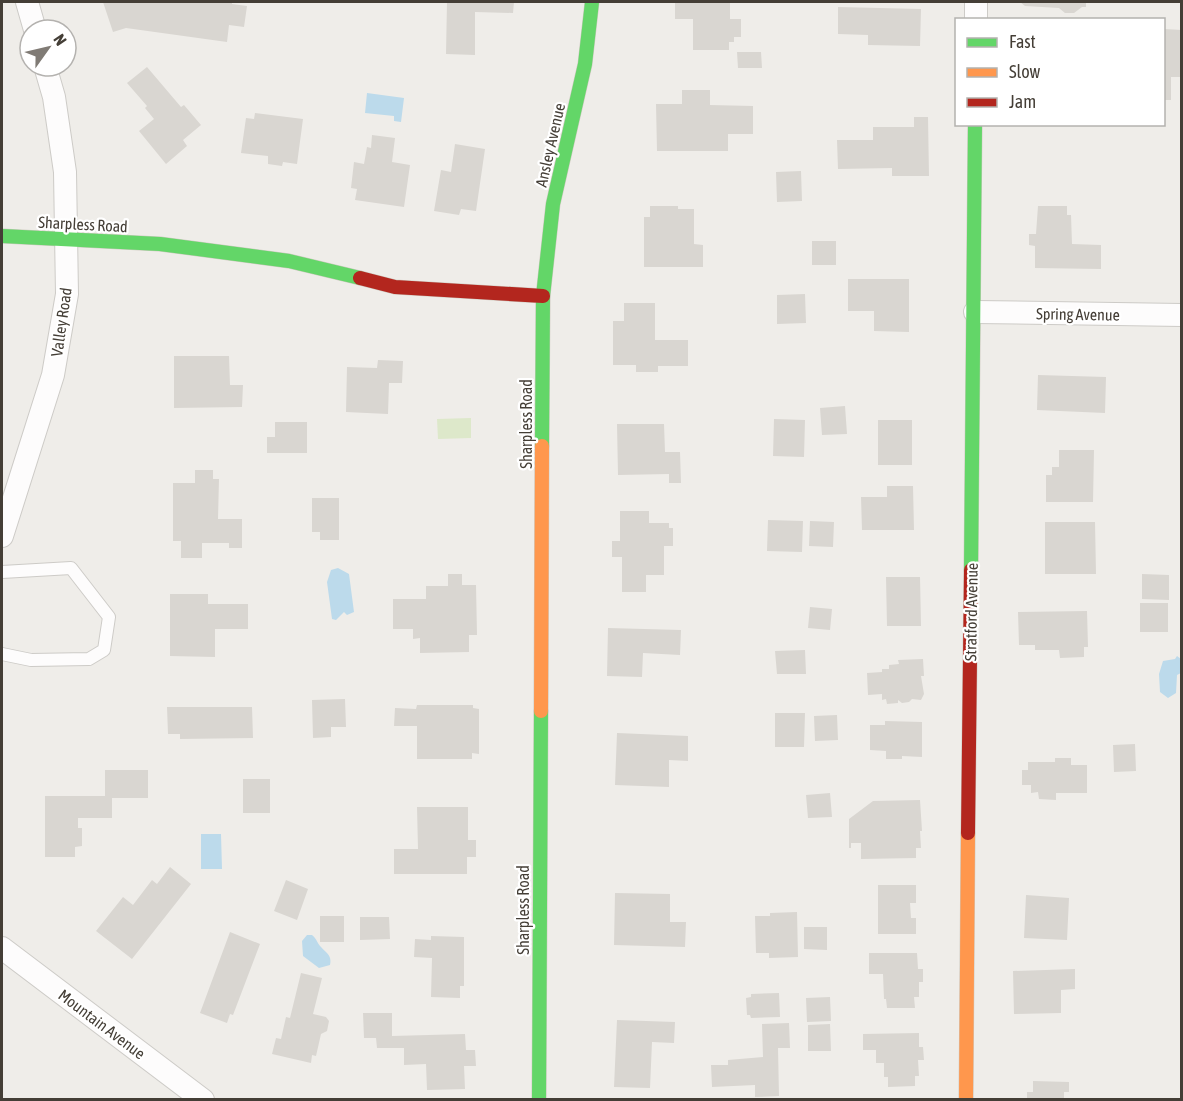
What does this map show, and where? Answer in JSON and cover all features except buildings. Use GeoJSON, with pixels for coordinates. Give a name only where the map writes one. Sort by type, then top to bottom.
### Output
{"type":"FeatureCollection","features":[{"type":"Feature","properties":{"kind":"street"},"geometry":{"type":"LineString","coordinates":[[27,2],[32,18]]}},
{"type":"Feature","properties":{"kind":"street","name":"Ansley Avenue"},"geometry":{"type":"LineString","coordinates":[[543,296],[553,204],[585,64],[592,2]]}},
{"type":"Feature","properties":{"kind":"street"},"geometry":{"type":"LineString","coordinates":[[976,2],[976,18]]}},
{"type":"Feature","properties":{"kind":"street","name":"Valley Road"},"geometry":{"type":"LineString","coordinates":[[2,536],[53,375],[67,294],[65,172],[54,97],[48,78]]}},
{"type":"Feature","properties":{"kind":"street","name":"Stratford Avenue"},"geometry":{"type":"LineString","coordinates":[[966,1100],[975,126]]}},
{"type":"Feature","properties":{"kind":"street","name":"Sharpless Road"},"geometry":{"type":"LineString","coordinates":[[2,236],[160,244],[290,261],[395,286],[543,296],[539,1100]]}},
{"type":"Feature","properties":{"kind":"street","name":"Spring Avenue"},"geometry":{"type":"LineString","coordinates":[[975,312],[1182,315]]}},
{"type":"Feature","properties":{"kind":"street","name":"Mountain Avenue"},"geometry":{"type":"LineString","coordinates":[[2,948],[204,1100]]}},
{"type":"Feature","properties":{"kind":"lane"},"geometry":{"type":"LineString","coordinates":[[2,572],[71,568],[109,617],[104,650],[89,659],[31,660],[2,654]]}},
{"type":"Feature","properties":{"kind":"green space"},"geometry":{"type":"Polygon","coordinates":[[[471,418],[471,438],[438,439],[437,419],[471,418]]]}},
{"type":"Feature","properties":{"kind":"water"},"geometry":{"type":"Polygon","coordinates":[[[367,93],[404,98],[401,122],[394,121],[394,116],[365,113],[367,93]]]}},
{"type":"Feature","properties":{"kind":"water"},"geometry":{"type":"Polygon","coordinates":[[[338,568],[349,574],[354,612],[347,615],[344,612],[336,620],[332,619],[327,582],[331,570],[338,568]]]}},
{"type":"Feature","properties":{"kind":"water"},"geometry":{"type":"Polygon","coordinates":[[[1177,656],[1181,659],[1181,673],[1177,675],[1176,693],[1168,698],[1160,692],[1159,674],[1163,661],[1175,659],[1177,656]]]}},
{"type":"Feature","properties":{"kind":"water"},"geometry":{"type":"Polygon","coordinates":[[[201,834],[221,834],[222,869],[201,869],[201,834]]]}},
{"type":"Feature","properties":{"kind":"water"},"geometry":{"type":"Polygon","coordinates":[[[307,935],[314,936],[328,955],[330,965],[319,968],[303,956],[302,941],[307,935]]]}},
{"type":"Feature","properties":{"kind":"traffic: fast"},"geometry":{"type":"LineString","coordinates":[[542,446],[543,296],[553,204],[585,64],[592,2]]}},
{"type":"Feature","properties":{"kind":"traffic: fast"},"geometry":{"type":"LineString","coordinates":[[971,570],[975,126]]}},
{"type":"Feature","properties":{"kind":"traffic: fast"},"geometry":{"type":"LineString","coordinates":[[2,236],[160,244],[289,261],[360,278]]}},
{"type":"Feature","properties":{"kind":"traffic: fast"},"geometry":{"type":"LineString","coordinates":[[539,1100],[541,711]]}},
{"type":"Feature","properties":{"kind":"traffic: slow"},"geometry":{"type":"LineString","coordinates":[[541,711],[542,446]]}},
{"type":"Feature","properties":{"kind":"traffic: slow"},"geometry":{"type":"LineString","coordinates":[[966,1100],[968,833]]}},
{"type":"Feature","properties":{"kind":"traffic: jam"},"geometry":{"type":"LineString","coordinates":[[360,278],[395,287],[543,296]]}},
{"type":"Feature","properties":{"kind":"traffic: jam"},"geometry":{"type":"LineString","coordinates":[[968,833],[971,570]]}}]}
